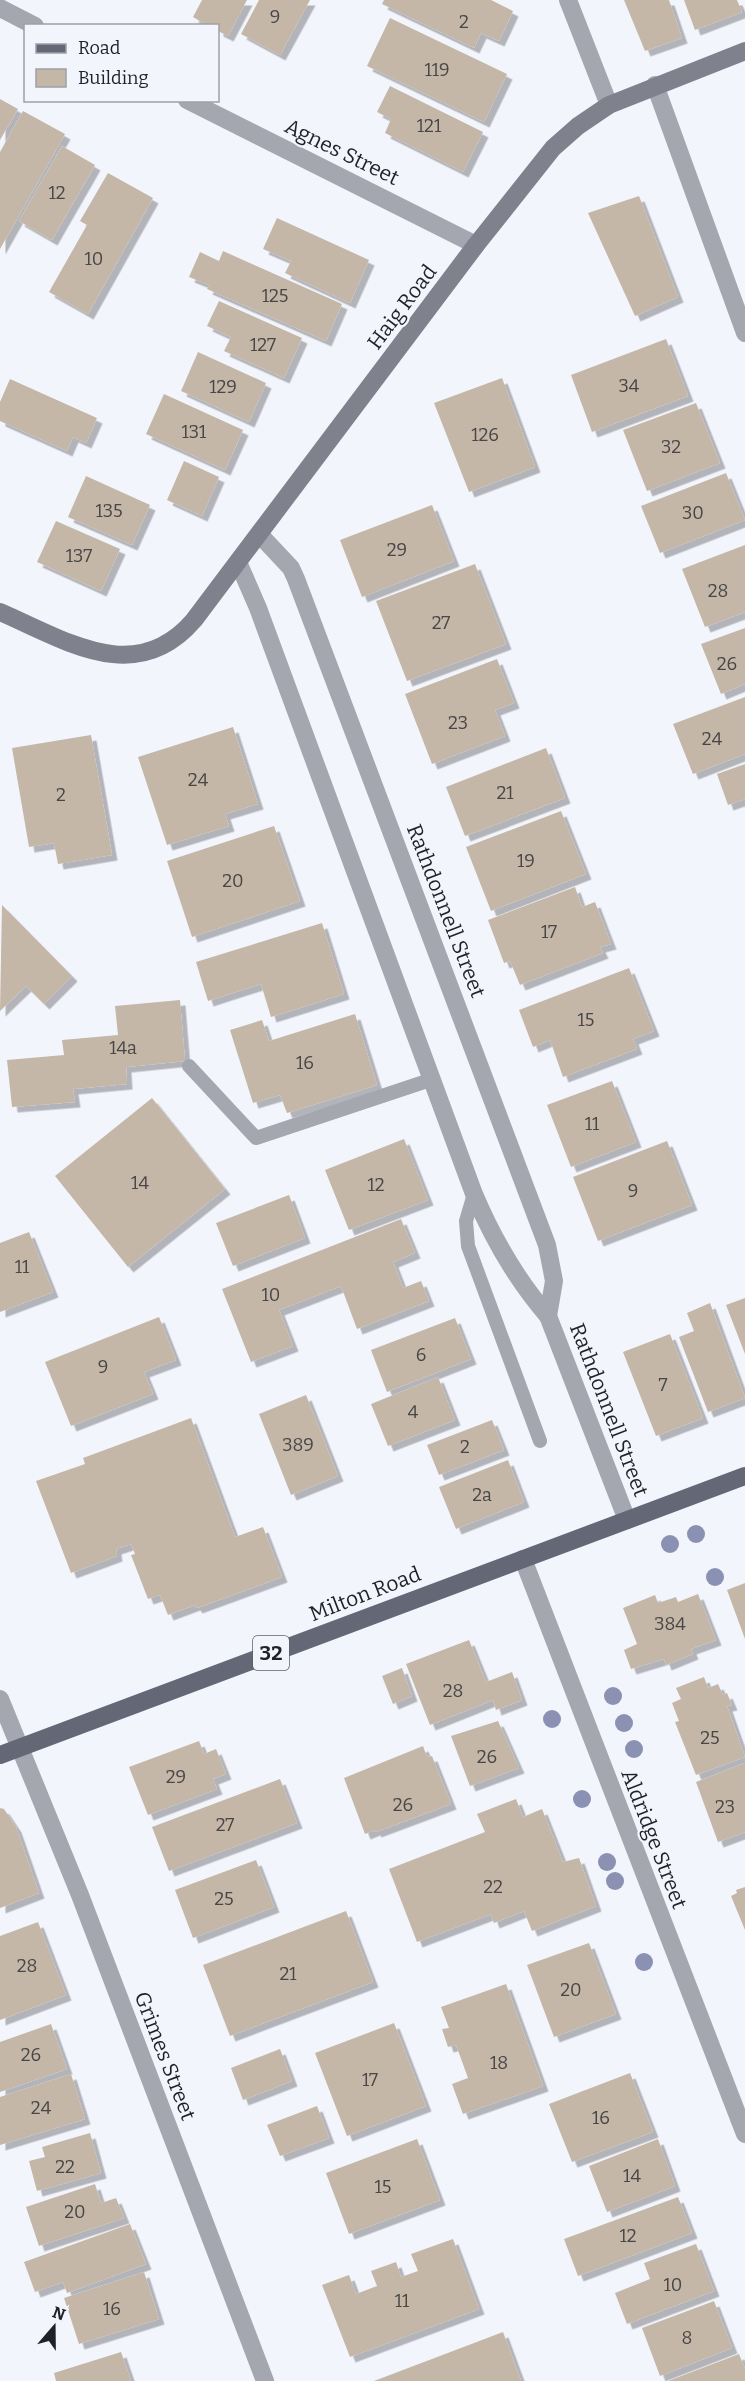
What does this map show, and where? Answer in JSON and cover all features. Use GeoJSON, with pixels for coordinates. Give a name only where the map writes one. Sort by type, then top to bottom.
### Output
{"type":"FeatureCollection","features":[{"type":"Feature","properties":{"kind":"main road","name":"Milton Road"},"geometry":{"type":"LineString","coordinates":[[0,1755],[745,1476]]}},
{"type":"Feature","properties":{"kind":"street"},"geometry":{"type":"LineString","coordinates":[[568,0],[609,105]]}},
{"type":"Feature","properties":{"kind":"street"},"geometry":{"type":"LineString","coordinates":[[0,8],[31,24]]}},
{"type":"Feature","properties":{"kind":"street","name":"Haig Road"},"geometry":{"type":"LineString","coordinates":[[0,612],[101,654],[119,656],[145,653],[175,639],[185,630],[238,562],[476,245],[553,148],[578,126],[609,105],[654,85],[745,51]]}},
{"type":"Feature","properties":{"kind":"street"},"geometry":{"type":"LineString","coordinates":[[654,85],[745,333]]}},
{"type":"Feature","properties":{"kind":"street","name":"Agnes Street"},"geometry":{"type":"LineString","coordinates":[[191,102],[476,245]]}},
{"type":"Feature","properties":{"kind":"street","name":"Rathdonnell Street"},"geometry":{"type":"LineString","coordinates":[[259,534],[291,568],[296,579],[547,1245],[554,1281],[548,1316]]}},
{"type":"Feature","properties":{"kind":"street","name":"Rathdonnell Street"},"geometry":{"type":"LineString","coordinates":[[238,562],[258,608],[474,1194],[506,1261],[548,1316],[627,1520]]}},
{"type":"Feature","properties":{"kind":"street","name":"Aldridge Street"},"geometry":{"type":"LineString","coordinates":[[522,1559],[745,2134]]}},
{"type":"Feature","properties":{"kind":"street","name":"Grimes Street"},"geometry":{"type":"LineString","coordinates":[[0,1699],[80,1894],[265,2381]]}},
{"type":"Feature","properties":{"kind":"lane"},"geometry":{"type":"LineString","coordinates":[[189,1066],[256,1138]]}},
{"type":"Feature","properties":{"kind":"lane"},"geometry":{"type":"LineString","coordinates":[[244,1146],[256,1138],[433,1079]]}},
{"type":"Feature","properties":{"kind":"lane"},"geometry":{"type":"LineString","coordinates":[[474,1194],[466,1221],[468,1246],[540,1441]]}},
{"type":"Feature","properties":{"kind":"building"},"geometry":{"type":"Polygon","coordinates":[[[202,0],[247,0],[228,36],[219,32],[219,24],[205,24],[193,17],[202,0]]]}},
{"type":"Feature","properties":{"kind":"building"},"geometry":{"type":"Polygon","coordinates":[[[259,0],[310,0],[280,55],[241,34],[259,0]]]}},
{"type":"Feature","properties":{"kind":"building"},"geometry":{"type":"Polygon","coordinates":[[[384,0],[491,0],[513,11],[499,41],[481,33],[474,48],[382,4],[384,0]]]}},
{"type":"Feature","properties":{"kind":"building"},"geometry":{"type":"Polygon","coordinates":[[[624,0],[669,0],[682,38],[645,51],[624,0]]]}},
{"type":"Feature","properties":{"kind":"building"},"geometry":{"type":"Polygon","coordinates":[[[684,0],[737,0],[742,12],[695,30],[684,0]]]}},
{"type":"Feature","properties":{"kind":"building"},"geometry":{"type":"Polygon","coordinates":[[[390,18],[507,74],[484,122],[367,66],[390,18]]]}},
{"type":"Feature","properties":{"kind":"building"},"geometry":{"type":"Polygon","coordinates":[[[390,86],[483,132],[463,172],[385,133],[391,119],[377,112],[390,86]]]}},
{"type":"Feature","properties":{"kind":"building"},"geometry":{"type":"Polygon","coordinates":[[[0,99],[18,109],[0,140],[0,99]]]}},
{"type":"Feature","properties":{"kind":"building"},"geometry":{"type":"Polygon","coordinates":[[[23,111],[65,134],[0,249],[0,152],[23,111]]]}},
{"type":"Feature","properties":{"kind":"building"},"geometry":{"type":"Polygon","coordinates":[[[62,146],[95,165],[52,240],[19,221],[62,146]]]}},
{"type":"Feature","properties":{"kind":"building"},"geometry":{"type":"Polygon","coordinates":[[[108,173],[153,198],[88,314],[49,292],[87,225],[80,221],[108,173]]]}},
{"type":"Feature","properties":{"kind":"building"},"geometry":{"type":"Polygon","coordinates":[[[639,196],[678,297],[635,316],[588,213],[639,196]]]}},
{"type":"Feature","properties":{"kind":"building"},"geometry":{"type":"Polygon","coordinates":[[[277,218],[369,260],[350,303],[285,273],[291,261],[263,249],[277,218]]]}},
{"type":"Feature","properties":{"kind":"building"},"geometry":{"type":"Polygon","coordinates":[[[223,251],[342,304],[326,341],[207,289],[209,285],[189,277],[200,252],[219,261],[223,251]]]}},
{"type":"Feature","properties":{"kind":"building"},"geometry":{"type":"Polygon","coordinates":[[[219,301],[302,338],[284,378],[224,351],[231,337],[207,326],[219,301]]]}},
{"type":"Feature","properties":{"kind":"building"},"geometry":{"type":"Polygon","coordinates":[[[666,339],[688,396],[592,432],[571,375],[666,339]]]}},
{"type":"Feature","properties":{"kind":"building"},"geometry":{"type":"Polygon","coordinates":[[[198,352],[266,383],[249,422],[181,391],[198,352]]]}},
{"type":"Feature","properties":{"kind":"building"},"geometry":{"type":"Polygon","coordinates":[[[502,378],[535,467],[469,492],[434,403],[502,378]]]}},
{"type":"Feature","properties":{"kind":"building"},"geometry":{"type":"Polygon","coordinates":[[[10,379],[97,418],[86,443],[73,437],[67,451],[0,421],[0,402],[10,379]]]}},
{"type":"Feature","properties":{"kind":"building"},"geometry":{"type":"Polygon","coordinates":[[[164,394],[243,430],[225,470],[146,434],[164,394]]]}},
{"type":"Feature","properties":{"kind":"building"},"geometry":{"type":"Polygon","coordinates":[[[696,403],[720,463],[647,491],[623,430],[696,403]]]}},
{"type":"Feature","properties":{"kind":"building"},"geometry":{"type":"Polygon","coordinates":[[[184,461],[219,477],[202,516],[167,500],[184,461]]]}},
{"type":"Feature","properties":{"kind":"building"},"geometry":{"type":"Polygon","coordinates":[[[726,473],[745,520],[660,553],[641,506],[726,473]]]}},
{"type":"Feature","properties":{"kind":"building"},"geometry":{"type":"Polygon","coordinates":[[[86,476],[150,505],[132,545],[68,517],[86,476]]]}},
{"type":"Feature","properties":{"kind":"building"},"geometry":{"type":"Polygon","coordinates":[[[432,505],[454,561],[362,597],[340,540],[432,505]]]}},
{"type":"Feature","properties":{"kind":"building"},"geometry":{"type":"Polygon","coordinates":[[[56,521],[120,549],[101,591],[37,562],[56,521]]]}},
{"type":"Feature","properties":{"kind":"building"},"geometry":{"type":"Polygon","coordinates":[[[745,545],[745,612],[705,627],[682,569],[745,545]]]}},
{"type":"Feature","properties":{"kind":"building"},"geometry":{"type":"Polygon","coordinates":[[[475,564],[506,644],[407,681],[376,601],[475,564]]]}},
{"type":"Feature","properties":{"kind":"building"},"geometry":{"type":"Polygon","coordinates":[[[745,628],[745,684],[721,694],[701,644],[745,628]]]}},
{"type":"Feature","properties":{"kind":"building"},"geometry":{"type":"Polygon","coordinates":[[[497,659],[514,703],[495,710],[505,736],[432,764],[405,694],[497,659]]]}},
{"type":"Feature","properties":{"kind":"building"},"geometry":{"type":"Polygon","coordinates":[[[745,697],[745,754],[693,774],[673,724],[745,697]]]}},
{"type":"Feature","properties":{"kind":"building"},"geometry":{"type":"Polygon","coordinates":[[[233,727],[258,804],[225,814],[229,826],[167,845],[138,757],[233,727]]]}},
{"type":"Feature","properties":{"kind":"building"},"geometry":{"type":"Polygon","coordinates":[[[91,735],[112,855],[58,864],[54,843],[29,847],[12,748],[91,735]]]}},
{"type":"Feature","properties":{"kind":"building"},"geometry":{"type":"Polygon","coordinates":[[[546,748],[565,798],[465,836],[446,787],[546,748]]]}},
{"type":"Feature","properties":{"kind":"building"},"geometry":{"type":"Polygon","coordinates":[[[745,764],[745,799],[728,805],[717,774],[745,764]]]}},
{"type":"Feature","properties":{"kind":"building"},"geometry":{"type":"Polygon","coordinates":[[[561,811],[586,874],[491,911],[466,847],[561,811]]]}},
{"type":"Feature","properties":{"kind":"building"},"geometry":{"type":"Polygon","coordinates":[[[274,826],[300,901],[192,937],[167,861],[274,826]]]}},
{"type":"Feature","properties":{"kind":"building"},"geometry":{"type":"Polygon","coordinates":[[[575,887],[582,907],[595,902],[611,944],[600,947],[603,953],[520,985],[510,961],[504,963],[488,920],[575,887]]]}},
{"type":"Feature","properties":{"kind":"building"},"geometry":{"type":"Polygon","coordinates":[[[2,905],[72,976],[44,1004],[26,986],[0,1011],[2,905]]]}},
{"type":"Feature","properties":{"kind":"building"},"geometry":{"type":"Polygon","coordinates":[[[322,923],[344,994],[271,1017],[261,984],[208,1001],[196,962],[322,923]]]}},
{"type":"Feature","properties":{"kind":"building"},"geometry":{"type":"Polygon","coordinates":[[[629,968],[654,1031],[633,1039],[637,1049],[563,1077],[550,1040],[533,1047],[519,1010],[629,968]]]}},
{"type":"Feature","properties":{"kind":"building"},"geometry":{"type":"Polygon","coordinates":[[[180,1000],[185,1061],[126,1067],[127,1084],[73,1089],[75,1102],[12,1107],[7,1060],[64,1055],[62,1040],[118,1035],[115,1006],[180,1000]]]}},
{"type":"Feature","properties":{"kind":"building"},"geometry":{"type":"Polygon","coordinates":[[[355,1014],[377,1085],[287,1113],[280,1095],[253,1103],[230,1030],[262,1020],[269,1041],[355,1014]]]}},
{"type":"Feature","properties":{"kind":"building"},"geometry":{"type":"Polygon","coordinates":[[[612,1081],[636,1142],[571,1167],[547,1105],[612,1081]]]}},
{"type":"Feature","properties":{"kind":"building"},"geometry":{"type":"Polygon","coordinates":[[[152,1098],[225,1189],[128,1267],[55,1176],[152,1098]]]}},
{"type":"Feature","properties":{"kind":"building"},"geometry":{"type":"Polygon","coordinates":[[[404,1139],[428,1200],[349,1230],[325,1170],[404,1139]]]}},
{"type":"Feature","properties":{"kind":"building"},"geometry":{"type":"Polygon","coordinates":[[[667,1141],[692,1205],[598,1241],[573,1177],[667,1141]]]}},
{"type":"Feature","properties":{"kind":"building"},"geometry":{"type":"Polygon","coordinates":[[[289,1195],[305,1238],[233,1266],[216,1223],[289,1195]]]}},
{"type":"Feature","properties":{"kind":"building"},"geometry":{"type":"Polygon","coordinates":[[[401,1219],[415,1253],[393,1262],[403,1288],[421,1281],[429,1301],[357,1329],[341,1286],[279,1310],[293,1346],[251,1362],[222,1289],[401,1219]]]}},
{"type":"Feature","properties":{"kind":"building"},"geometry":{"type":"Polygon","coordinates":[[[29,1232],[53,1292],[0,1312],[0,1243],[29,1232]]]}},
{"type":"Feature","properties":{"kind":"building"},"geometry":{"type":"Polygon","coordinates":[[[745,1298],[745,1354],[726,1305],[745,1298]]]}},
{"type":"Feature","properties":{"kind":"building"},"geometry":{"type":"Polygon","coordinates":[[[710,1303],[745,1398],[708,1412],[679,1337],[694,1331],[687,1313],[710,1303]]]}},
{"type":"Feature","properties":{"kind":"building"},"geometry":{"type":"Polygon","coordinates":[[[159,1317],[176,1360],[144,1372],[153,1394],[71,1426],[45,1362],[159,1317]]]}},
{"type":"Feature","properties":{"kind":"building"},"geometry":{"type":"Polygon","coordinates":[[[455,1318],[471,1359],[387,1392],[371,1350],[455,1318]]]}},
{"type":"Feature","properties":{"kind":"building"},"geometry":{"type":"Polygon","coordinates":[[[670,1334],[703,1418],[656,1436],[623,1352],[670,1334]]]}},
{"type":"Feature","properties":{"kind":"building"},"geometry":{"type":"Polygon","coordinates":[[[438,1377],[455,1420],[388,1446],[371,1404],[438,1377]]]}},
{"type":"Feature","properties":{"kind":"building"},"geometry":{"type":"Polygon","coordinates":[[[306,1395],[338,1476],[291,1495],[259,1414],[306,1395]]]}},
{"type":"Feature","properties":{"kind":"building"},"geometry":{"type":"Polygon","coordinates":[[[191,1418],[235,1537],[263,1527],[282,1577],[197,1608],[195,1605],[168,1615],[160,1595],[148,1599],[131,1555],[135,1554],[131,1544],[116,1549],[117,1556],[71,1573],[36,1481],[85,1464],[83,1458],[191,1418]]]}},
{"type":"Feature","properties":{"kind":"building"},"geometry":{"type":"Polygon","coordinates":[[[492,1420],[504,1450],[439,1475],[427,1445],[492,1420]]]}},
{"type":"Feature","properties":{"kind":"building"},"geometry":{"type":"Polygon","coordinates":[[[508,1460],[524,1502],[456,1529],[439,1487],[508,1460]]]}},
{"type":"Feature","properties":{"kind":"building"},"geometry":{"type":"Polygon","coordinates":[[[745,1583],[745,1639],[727,1590],[745,1583]]]}},
{"type":"Feature","properties":{"kind":"building"},"geometry":{"type":"Polygon","coordinates":[[[698,1594],[716,1640],[691,1649],[693,1654],[666,1665],[664,1659],[631,1669],[624,1650],[637,1644],[623,1608],[655,1595],[658,1603],[676,1597],[678,1602],[698,1594]]]}},
{"type":"Feature","properties":{"kind":"building"},"geometry":{"type":"Polygon","coordinates":[[[469,1640],[486,1682],[512,1672],[522,1700],[496,1710],[493,1700],[430,1725],[406,1664],[469,1640]]]}},
{"type":"Feature","properties":{"kind":"building"},"geometry":{"type":"Polygon","coordinates":[[[402,1668],[412,1696],[393,1704],[382,1676],[402,1668]]]}},
{"type":"Feature","properties":{"kind":"building"},"geometry":{"type":"Polygon","coordinates":[[[704,1677],[708,1688],[718,1684],[723,1695],[727,1693],[732,1705],[727,1706],[745,1757],[696,1775],[675,1722],[679,1721],[672,1703],[681,1699],[676,1688],[704,1677]]]}},
{"type":"Feature","properties":{"kind":"building"},"geometry":{"type":"Polygon","coordinates":[[[498,1721],[519,1768],[470,1786],[451,1736],[498,1721]]]}},
{"type":"Feature","properties":{"kind":"building"},"geometry":{"type":"Polygon","coordinates":[[[199,1741],[204,1754],[216,1749],[226,1774],[213,1779],[217,1789],[148,1815],[129,1767],[199,1741]]]}},
{"type":"Feature","properties":{"kind":"building"},"geometry":{"type":"Polygon","coordinates":[[[423,1746],[427,1757],[432,1756],[451,1804],[365,1834],[344,1778],[423,1746]]]}},
{"type":"Feature","properties":{"kind":"building"},"geometry":{"type":"Polygon","coordinates":[[[745,1763],[745,1832],[718,1842],[696,1782],[745,1763]]]}},
{"type":"Feature","properties":{"kind":"building"},"geometry":{"type":"Polygon","coordinates":[[[280,1779],[297,1823],[169,1871],[152,1827],[280,1779]]]}},
{"type":"Feature","properties":{"kind":"building"},"geometry":{"type":"Polygon","coordinates":[[[516,1799],[523,1817],[542,1809],[563,1862],[579,1858],[596,1906],[532,1931],[524,1911],[494,1923],[491,1914],[417,1942],[389,1869],[485,1832],[477,1814],[516,1799]]]}},
{"type":"Feature","properties":{"kind":"building"},"geometry":{"type":"Polygon","coordinates":[[[0,1808],[4,1809],[16,1827],[39,1893],[0,1908],[0,1808]]]}},
{"type":"Feature","properties":{"kind":"building"},"geometry":{"type":"Polygon","coordinates":[[[256,1860],[274,1907],[193,1938],[175,1890],[256,1860]]]}},
{"type":"Feature","properties":{"kind":"building"},"geometry":{"type":"Polygon","coordinates":[[[745,1887],[745,1930],[731,1896],[737,1893],[736,1890],[745,1887]]]}},
{"type":"Feature","properties":{"kind":"building"},"geometry":{"type":"Polygon","coordinates":[[[346,1911],[373,1982],[230,2036],[203,1965],[346,1911]]]}},
{"type":"Feature","properties":{"kind":"building"},"geometry":{"type":"Polygon","coordinates":[[[38,1922],[66,1995],[0,2020],[0,1936],[38,1922]]]}},
{"type":"Feature","properties":{"kind":"building"},"geometry":{"type":"Polygon","coordinates":[[[589,1943],[616,2014],[554,2037],[527,1965],[589,1943]]]}},
{"type":"Feature","properties":{"kind":"building"},"geometry":{"type":"Polygon","coordinates":[[[506,1984],[543,2086],[463,2114],[452,2084],[468,2078],[456,2045],[448,2047],[442,2029],[449,2028],[441,2007],[506,1984]]]}},
{"type":"Feature","properties":{"kind":"building"},"geometry":{"type":"Polygon","coordinates":[[[394,2023],[426,2106],[347,2136],[315,2053],[394,2023]]]}},
{"type":"Feature","properties":{"kind":"building"},"geometry":{"type":"Polygon","coordinates":[[[51,2024],[67,2069],[0,2092],[0,2042],[51,2024]]]}},
{"type":"Feature","properties":{"kind":"building"},"geometry":{"type":"Polygon","coordinates":[[[280,2049],[292,2081],[243,2100],[231,2068],[280,2049]]]}},
{"type":"Feature","properties":{"kind":"building"},"geometry":{"type":"Polygon","coordinates":[[[630,2073],[653,2132],[572,2162],[549,2104],[630,2073]]]}},
{"type":"Feature","properties":{"kind":"building"},"geometry":{"type":"Polygon","coordinates":[[[71,2074],[85,2119],[0,2145],[0,2097],[71,2074]]]}},
{"type":"Feature","properties":{"kind":"building"},"geometry":{"type":"Polygon","coordinates":[[[317,2106],[329,2138],[280,2156],[267,2125],[317,2106]]]}},
{"type":"Feature","properties":{"kind":"building"},"geometry":{"type":"Polygon","coordinates":[[[90,2133],[101,2173],[37,2191],[29,2161],[45,2157],[42,2147],[90,2133]]]}},
{"type":"Feature","properties":{"kind":"building"},"geometry":{"type":"Polygon","coordinates":[[[417,2139],[440,2200],[349,2234],[326,2173],[417,2139]]]}},
{"type":"Feature","properties":{"kind":"building"},"geometry":{"type":"Polygon","coordinates":[[[658,2139],[675,2186],[607,2212],[589,2166],[658,2139]]]}},
{"type":"Feature","properties":{"kind":"building"},"geometry":{"type":"Polygon","coordinates":[[[95,2184],[101,2203],[116,2198],[124,2218],[39,2246],[26,2207],[95,2184]]]}},
{"type":"Feature","properties":{"kind":"building"},"geometry":{"type":"Polygon","coordinates":[[[678,2197],[692,2233],[578,2276],[564,2239],[678,2197]]]}},
{"type":"Feature","properties":{"kind":"building"},"geometry":{"type":"Polygon","coordinates":[[[130,2224],[146,2264],[67,2293],[63,2282],[35,2292],[24,2262],[130,2224]]]}},
{"type":"Feature","properties":{"kind":"building"},"geometry":{"type":"Polygon","coordinates":[[[453,2239],[479,2309],[350,2357],[322,2285],[349,2275],[356,2294],[377,2286],[371,2271],[396,2262],[401,2277],[418,2271],[411,2254],[453,2239]]]}},
{"type":"Feature","properties":{"kind":"building"},"geometry":{"type":"Polygon","coordinates":[[[696,2244],[714,2291],[627,2324],[615,2293],[650,2279],[644,2263],[696,2244]]]}},
{"type":"Feature","properties":{"kind":"building"},"geometry":{"type":"Polygon","coordinates":[[[144,2272],[159,2319],[79,2344],[64,2298],[144,2272]]]}},
{"type":"Feature","properties":{"kind":"building"},"geometry":{"type":"Polygon","coordinates":[[[714,2301],[732,2348],[660,2376],[642,2328],[714,2301]]]}},
{"type":"Feature","properties":{"kind":"building"},"geometry":{"type":"Polygon","coordinates":[[[503,2332],[521,2381],[374,2381],[503,2332]]]}},
{"type":"Feature","properties":{"kind":"building"},"geometry":{"type":"Polygon","coordinates":[[[121,2352],[131,2381],[56,2381],[54,2373],[121,2352]]]}},
{"type":"Feature","properties":{"kind":"building"},"geometry":{"type":"Polygon","coordinates":[[[739,2354],[745,2369],[745,2381],[668,2381],[739,2354]]]}}]}
